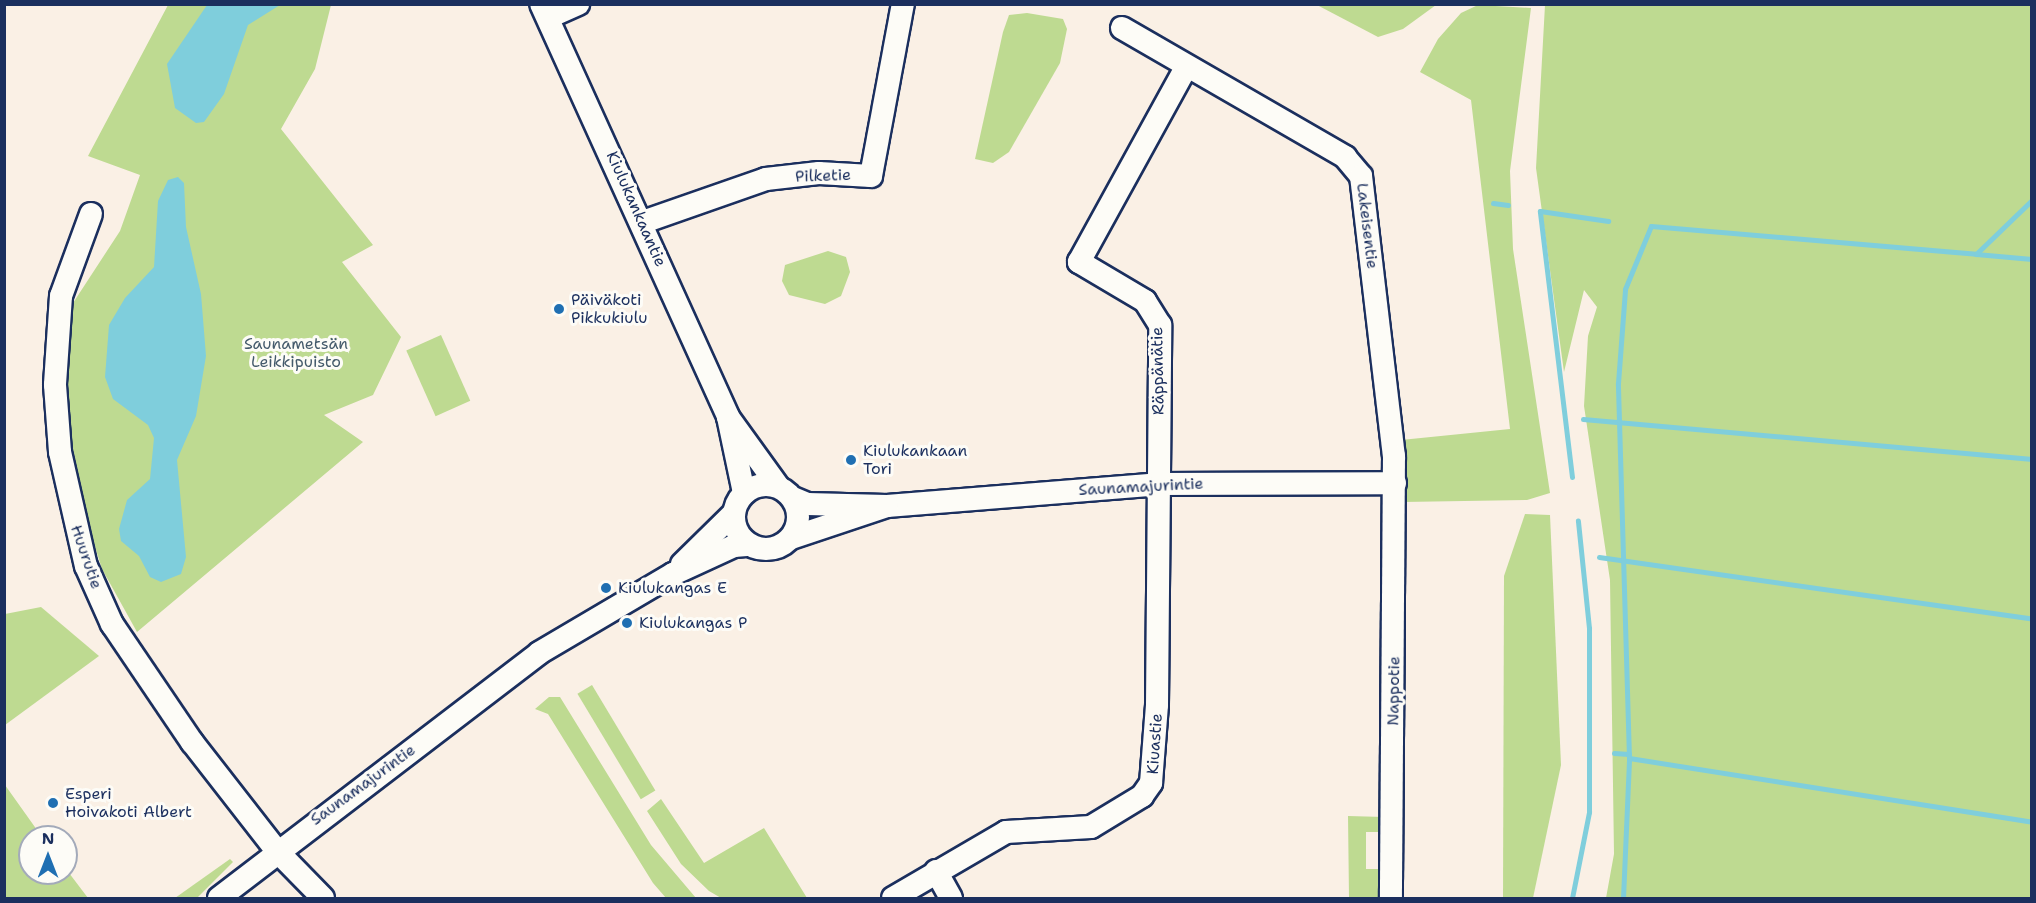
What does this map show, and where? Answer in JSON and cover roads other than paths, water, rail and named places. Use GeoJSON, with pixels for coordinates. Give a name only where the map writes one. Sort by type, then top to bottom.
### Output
{"type":"FeatureCollection","features":[{"type":"Feature","properties":{"kind":"street"},"geometry":{"type":"LineString","coordinates":[[545,11],[578,4]]}},
{"type":"Feature","properties":{"kind":"street","name":"Pilketie"},"geometry":{"type":"LineString","coordinates":[[643,222],[765,179],[819,173],[871,176],[903,4]]}},
{"type":"Feature","properties":{"kind":"street","name":"Kiulukankaantie"},"geometry":{"type":"LineString","coordinates":[[545,11],[643,222],[728,417],[786,492]]}},
{"type":"Feature","properties":{"kind":"street","name":"Lakeisentie"},"geometry":{"type":"LineString","coordinates":[[1122,28],[1185,69],[1345,157],[1361,176],[1395,483]]}},
{"type":"Feature","properties":{"kind":"street","name":"Räppänätie"},"geometry":{"type":"LineString","coordinates":[[1158,484],[1160,325],[1145,301],[1079,262],[1185,69]]}},
{"type":"Feature","properties":{"kind":"street","name":"Huurutie"},"geometry":{"type":"LineString","coordinates":[[91,214],[61,296],[56,374],[60,452],[86,566],[118,634],[192,742],[276,850],[323,898]]}},
{"type":"Feature","properties":{"kind":"street","name":"Kiulukankaantie"},"geometry":{"type":"LineString","coordinates":[[728,417],[739,503]]}},
{"type":"Feature","properties":{"kind":"street","name":"Saunamajurintie"},"geometry":{"type":"LineString","coordinates":[[786,492],[807,504],[887,506],[1158,484],[1395,483]]}},
{"type":"Feature","properties":{"kind":"street","name":"Nappotie"},"geometry":{"type":"LineString","coordinates":[[1391,898],[1395,483]]}},
{"type":"Feature","properties":{"kind":"street","name":"Kiuastie"},"geometry":{"type":"LineString","coordinates":[[893,898],[1006,832],[1091,827],[1142,796],[1151,783],[1158,484]]}},
{"type":"Feature","properties":{"kind":"street"},"geometry":{"type":"LineString","coordinates":[[760,485],[786,492],[799,518],[791,538],[771,549],[750,545],[737,531],[739,503],[760,485]]}},
{"type":"Feature","properties":{"kind":"street","name":"Saunamajurintie"},"geometry":{"type":"LineString","coordinates":[[673,574],[739,503]]}},
{"type":"Feature","properties":{"kind":"street","name":"Saunamajurintie"},"geometry":{"type":"LineString","coordinates":[[791,538],[887,506]]}},
{"type":"Feature","properties":{"kind":"street","name":"Saunamajurintie"},"geometry":{"type":"LineString","coordinates":[[219,898],[276,850],[512,678],[539,653],[573,637],[673,574],[734,546],[750,545]]}},
{"type":"Feature","properties":{"kind":"street"},"geometry":{"type":"LineString","coordinates":[[936,872],[951,898]]}},
{"type":"Feature","properties":{"kind":"water"},"geometry":{"type":"Polygon","coordinates":[[[207,5],[280,5],[248,25],[224,94],[204,122],[196,123],[175,108],[167,64],[207,5]]]}},
{"type":"Feature","properties":{"kind":"water"},"geometry":{"type":"Polygon","coordinates":[[[178,177],[184,183],[186,227],[201,294],[206,356],[196,416],[177,460],[186,557],[181,574],[161,582],[150,577],[139,556],[121,541],[119,529],[127,500],[150,479],[154,438],[148,425],[113,399],[105,377],[109,325],[125,298],[154,267],[158,201],[168,180],[178,177]]]}},
{"type":"Feature","properties":{"kind":"waterway"},"geometry":{"type":"LineString","coordinates":[[1623,898],[1629,758],[1618,383],[1625,289],[1651,226],[1976,254],[2032,200]]}},
{"type":"Feature","properties":{"kind":"waterway"},"geometry":{"type":"LineString","coordinates":[[1493,203],[1508,205]]}},
{"type":"Feature","properties":{"kind":"waterway"},"geometry":{"type":"LineString","coordinates":[[1572,477],[1540,211],[1608,221]]}},
{"type":"Feature","properties":{"kind":"waterway"},"geometry":{"type":"LineString","coordinates":[[1976,254],[2032,259]]}},
{"type":"Feature","properties":{"kind":"waterway"},"geometry":{"type":"LineString","coordinates":[[1583,419],[2032,459]]}},
{"type":"Feature","properties":{"kind":"waterway"},"geometry":{"type":"LineString","coordinates":[[1572,898],[1589,812],[1589,628],[1578,521]]}},
{"type":"Feature","properties":{"kind":"waterway"},"geometry":{"type":"LineString","coordinates":[[1599,557],[2032,619]]}},
{"type":"Feature","properties":{"kind":"waterway"},"geometry":{"type":"LineString","coordinates":[[1614,753],[1629,754]]}},
{"type":"Feature","properties":{"kind":"waterway"},"geometry":{"type":"LineString","coordinates":[[1629,758],[2032,822]]}},
{"type":"Feature","properties":{"kind":"place","name":"Päiväkoti Pikkukiulu"},"geometry":{"type":"Point","coordinates":[559,309]}},
{"type":"Feature","properties":{"kind":"place","name":"Kiulukankaan Tori"},"geometry":{"type":"Point","coordinates":[851,460]}},
{"type":"Feature","properties":{"kind":"place","name":"Kiulukangas E"},"geometry":{"type":"Point","coordinates":[606,588]}},
{"type":"Feature","properties":{"kind":"place","name":"Kiulukangas P"},"geometry":{"type":"Point","coordinates":[627,623]}},
{"type":"Feature","properties":{"kind":"place","name":"Esperi Hoivakoti Albert"},"geometry":{"type":"Point","coordinates":[53,803]}},
{"type":"Feature","properties":{"kind":"park label","name":"Saunametsän Leikkipuisto"},"geometry":{"type":"Point","coordinates":[296,353]}}]}
